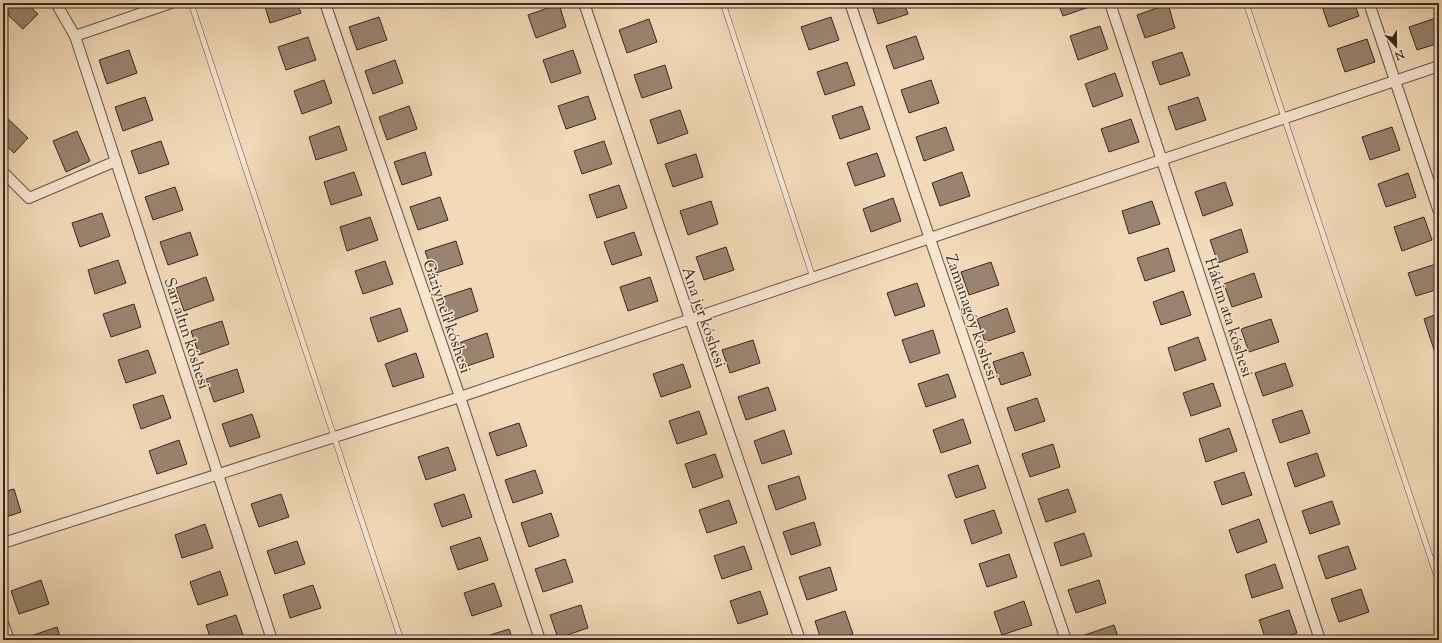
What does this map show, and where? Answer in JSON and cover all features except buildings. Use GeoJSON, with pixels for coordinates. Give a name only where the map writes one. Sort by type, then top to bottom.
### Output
{"type":"FeatureCollection","features":[{"type":"Feature","properties":{"kind":"street","name":"Sarı altın kóshesi"},"geometry":{"type":"LineString","coordinates":[[56,3],[75,36],[272,640]]}},
{"type":"Feature","properties":{"kind":"street"},"geometry":{"type":"LineString","coordinates":[[75,36],[171,3]]}},
{"type":"Feature","properties":{"kind":"street","name":"Ǵáziyneli kóshesi"},"geometry":{"type":"LineString","coordinates":[[325,3],[460,397],[540,640]]}},
{"type":"Feature","properties":{"kind":"street","name":"Ana jer kóshesi"},"geometry":{"type":"LineString","coordinates":[[584,3],[800,640]]}},
{"type":"Feature","properties":{"kind":"street","name":"Zamanagóy kóshesi"},"geometry":{"type":"LineString","coordinates":[[850,3],[931,238],[1066,640]]}},
{"type":"Feature","properties":{"kind":"street","name":"Hákim ata kóshesi"},"geometry":{"type":"LineString","coordinates":[[1110,3],[1320,640]]}},
{"type":"Feature","properties":{"kind":"street"},"geometry":{"type":"LineString","coordinates":[[1369,3],[1439,212]]}},
{"type":"Feature","properties":{"kind":"street"},"geometry":{"type":"LineString","coordinates":[[3,543],[460,397],[1439,66]]}},
{"type":"Feature","properties":{"kind":"street"},"geometry":{"type":"LineString","coordinates":[[3,172],[29,198],[116,161]]}},
{"type":"Feature","properties":{"kind":"street"},"geometry":{"type":"LineString","coordinates":[[3,623],[9,640]]}},
{"type":"Feature","properties":{"kind":"lane"},"geometry":{"type":"LineString","coordinates":[[191,3],[401,640]]}},
{"type":"Feature","properties":{"kind":"lane"},"geometry":{"type":"LineString","coordinates":[[723,3],[813,278]]}},
{"type":"Feature","properties":{"kind":"lane"},"geometry":{"type":"LineString","coordinates":[[1246,3],[1439,583]]}}]}
